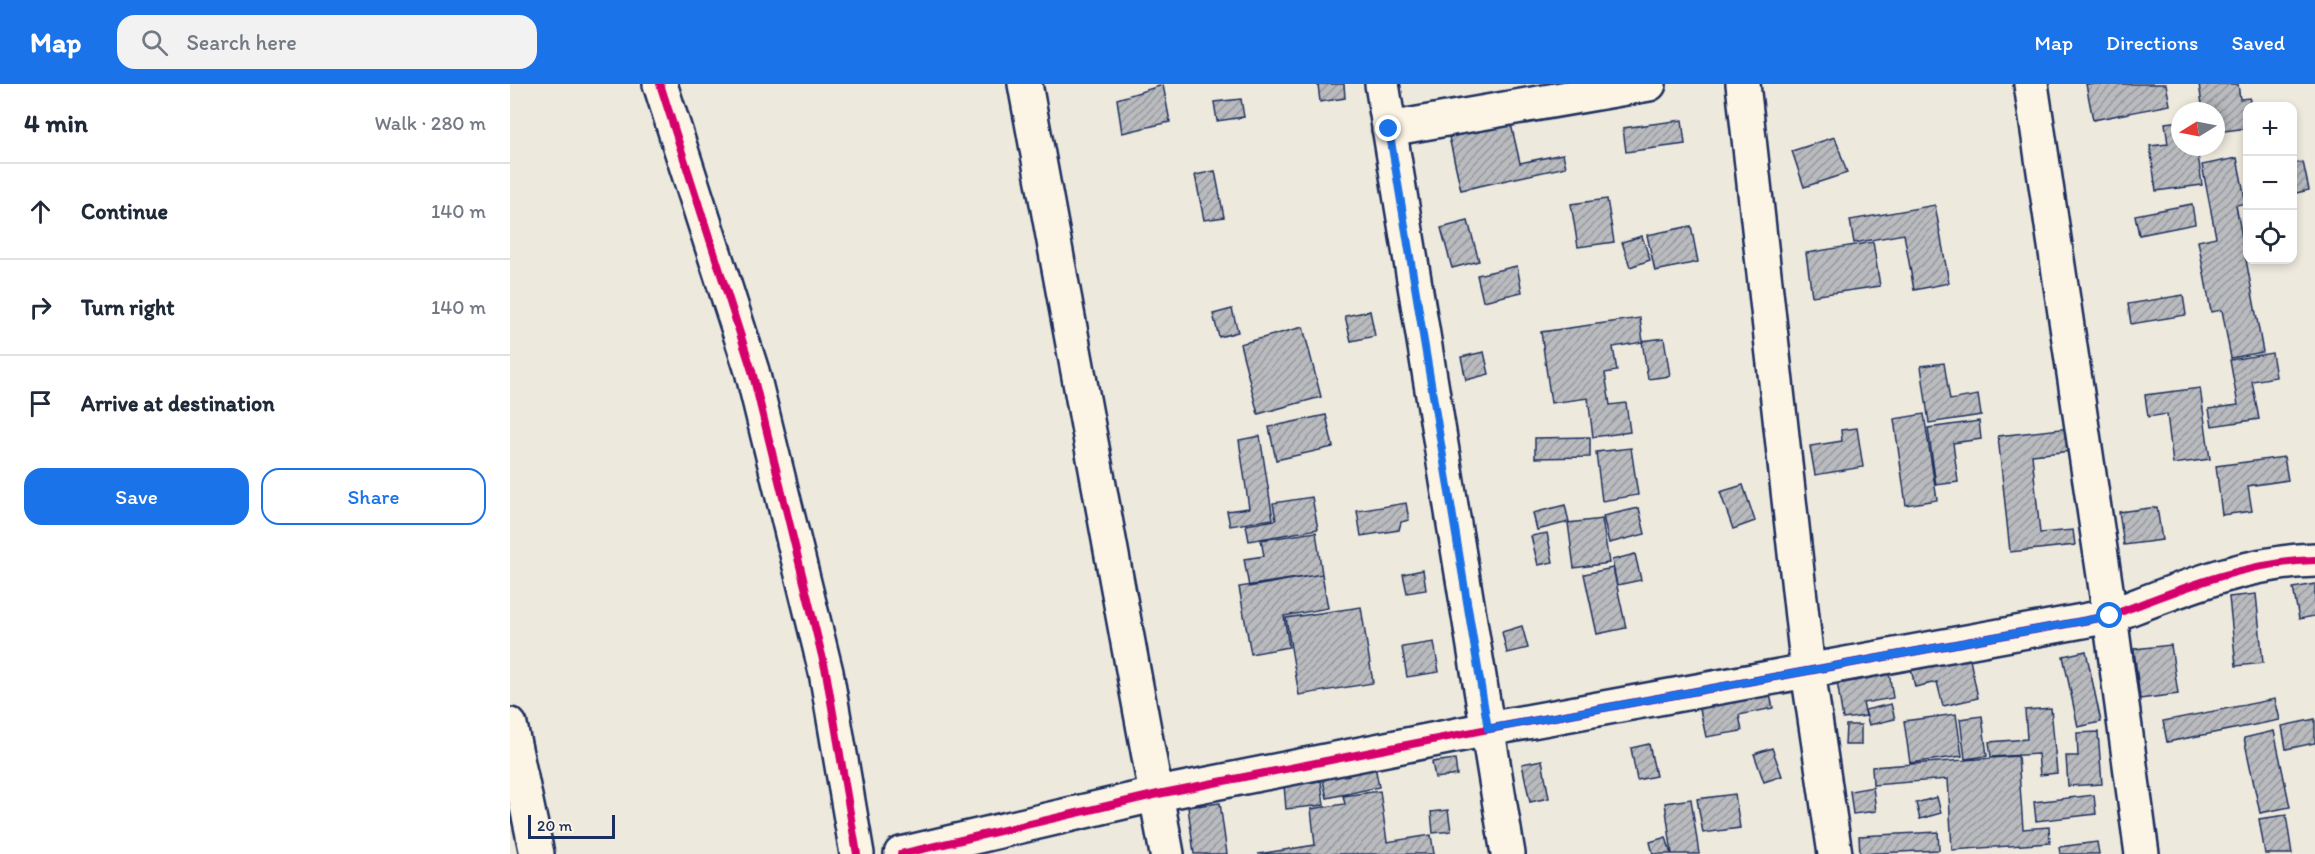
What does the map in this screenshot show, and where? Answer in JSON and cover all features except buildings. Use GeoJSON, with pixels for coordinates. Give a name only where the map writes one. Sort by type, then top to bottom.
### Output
{"type":"FeatureCollection","features":[{"type":"Feature","properties":{"kind":"street"},"geometry":{"type":"LineString","coordinates":[[660,84],[752,371],[826,672],[857,854]]}},
{"type":"Feature","properties":{"kind":"street"},"geometry":{"type":"LineString","coordinates":[[1025,84],[1158,794],[1167,854]]}},
{"type":"Feature","properties":{"kind":"street"},"geometry":{"type":"LineString","coordinates":[[1382,84],[1508,854]]}},
{"type":"Feature","properties":{"kind":"street"},"geometry":{"type":"LineString","coordinates":[[1389,129],[1649,84]]}},
{"type":"Feature","properties":{"kind":"street"},"geometry":{"type":"LineString","coordinates":[[1743,84],[1808,671],[1835,854]]}},
{"type":"Feature","properties":{"kind":"street"},"geometry":{"type":"LineString","coordinates":[[2031,84],[2110,616],[2142,854]]}},
{"type":"Feature","properties":{"kind":"street"},"geometry":{"type":"LineString","coordinates":[[901,854],[1158,794],[1488,729],[2110,616],[2206,580],[2283,561],[2315,560]]}},
{"type":"Feature","properties":{"kind":"street"},"geometry":{"type":"LineString","coordinates":[[510,726],[537,854]]}},
{"type":"Feature","properties":{"kind":"cycle path"},"geometry":{"type":"LineString","coordinates":[[660,84],[752,371],[826,672],[857,854]]}},
{"type":"Feature","properties":{"kind":"cycle path"},"geometry":{"type":"LineString","coordinates":[[901,854],[1158,794],[1488,729],[2110,616],[2210,579],[2262,566],[2315,560]]}},
{"type":"Feature","properties":{"kind":"route"},"geometry":{"type":"LineString","coordinates":[[1389,129],[1488,729],[2110,616]]}}]}
